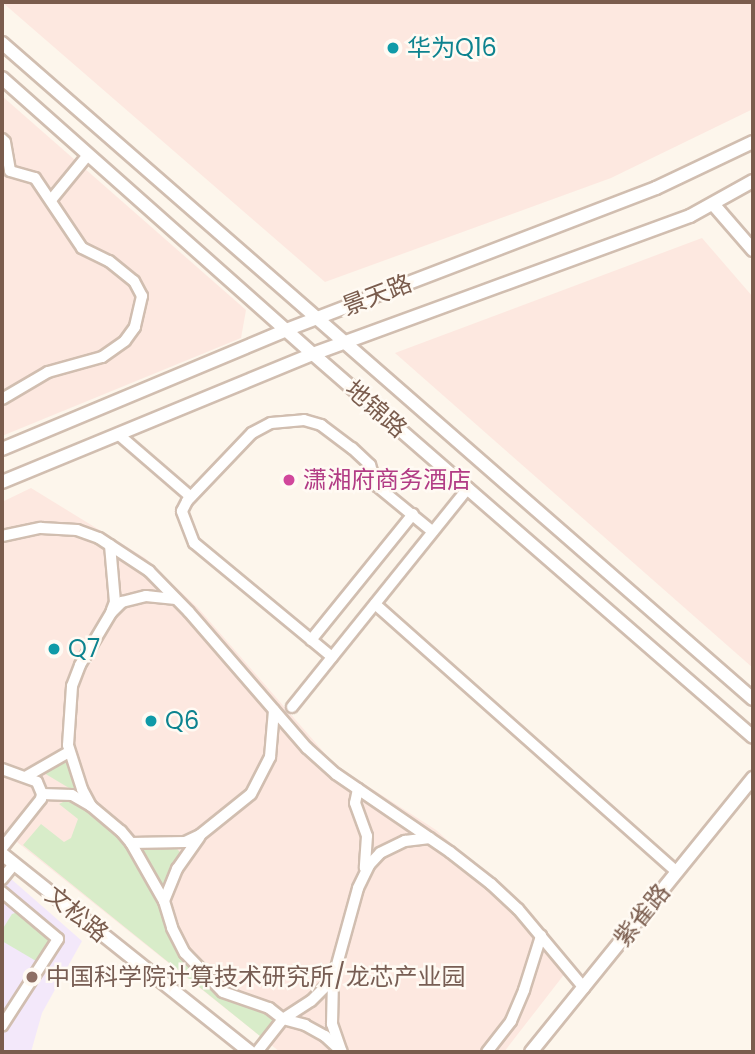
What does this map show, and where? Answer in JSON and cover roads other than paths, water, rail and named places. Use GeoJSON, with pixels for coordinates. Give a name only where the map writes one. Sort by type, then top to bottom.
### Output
{"type":"FeatureCollection","features":[{"type":"Feature","properties":{"kind":"street","name":"地锦路"},"geometry":{"type":"LineString","coordinates":[[2,43],[753,699]]}},
{"type":"Feature","properties":{"kind":"street","name":"地锦路"},"geometry":{"type":"LineString","coordinates":[[2,78],[313,354],[753,737]]}},
{"type":"Feature","properties":{"kind":"street"},"geometry":{"type":"LineString","coordinates":[[2,139],[6,170],[35,178],[82,248],[108,261],[139,288],[142,296],[135,327],[125,341],[102,356],[48,372],[2,399]]}},
{"type":"Feature","properties":{"kind":"street","name":"景天路"},"geometry":{"type":"LineString","coordinates":[[2,450],[286,330],[656,188],[753,142]]}},
{"type":"Feature","properties":{"kind":"street"},"geometry":{"type":"LineString","coordinates":[[51,200],[88,155]]}},
{"type":"Feature","properties":{"kind":"street","name":"景天路"},"geometry":{"type":"LineString","coordinates":[[2,482],[313,354],[690,216],[753,181]]}},
{"type":"Feature","properties":{"kind":"street"},"geometry":{"type":"LineString","coordinates":[[712,204],[753,250]]}},
{"type":"Feature","properties":{"kind":"street"},"geometry":{"type":"LineString","coordinates":[[332,657],[194,543],[182,511],[191,496],[252,433],[271,423],[304,420],[321,425],[352,448],[370,465],[377,486],[433,532]]}},
{"type":"Feature","properties":{"kind":"street"},"geometry":{"type":"LineString","coordinates":[[118,434],[191,496]]}},
{"type":"Feature","properties":{"kind":"street"},"geometry":{"type":"LineString","coordinates":[[292,707],[468,488]]}},
{"type":"Feature","properties":{"kind":"street"},"geometry":{"type":"LineString","coordinates":[[311,640],[413,514]]}},
{"type":"Feature","properties":{"kind":"street"},"geometry":{"type":"LineString","coordinates":[[2,536],[41,528],[88,534],[149,571],[307,748],[358,789],[491,884],[541,936],[583,988]]}},
{"type":"Feature","properties":{"kind":"street"},"geometry":{"type":"LineString","coordinates":[[91,806],[69,752],[72,686],[80,665],[115,602],[110,545]]}},
{"type":"Feature","properties":{"kind":"street"},"geometry":{"type":"LineString","coordinates":[[111,613],[122,602],[135,597],[176,599]]}},
{"type":"Feature","properties":{"kind":"street"},"geometry":{"type":"LineString","coordinates":[[375,604],[677,872]]}},
{"type":"Feature","properties":{"kind":"street"},"geometry":{"type":"LineString","coordinates":[[164,901],[177,869],[200,835],[256,787],[270,757],[274,710]]}},
{"type":"Feature","properties":{"kind":"street"},"geometry":{"type":"LineString","coordinates":[[27,776],[69,752]]}},
{"type":"Feature","properties":{"kind":"street"},"geometry":{"type":"LineString","coordinates":[[2,769],[27,776],[37,782],[42,794],[41,799],[2,848]]}},
{"type":"Feature","properties":{"kind":"street","name":"紫雀路"},"geometry":{"type":"LineString","coordinates":[[531,1052],[753,778]]}},
{"type":"Feature","properties":{"kind":"street"},"geometry":{"type":"LineString","coordinates":[[358,789],[355,803],[361,815],[367,845],[364,875]]}},
{"type":"Feature","properties":{"kind":"street"},"geometry":{"type":"LineString","coordinates":[[42,794],[72,795],[91,806],[131,843],[164,901],[172,928],[185,953],[223,992],[269,1008],[283,1019],[305,1025],[325,1036],[342,1052]]}},
{"type":"Feature","properties":{"kind":"street"},"geometry":{"type":"LineString","coordinates":[[131,843],[174,844],[200,835]]}},
{"type":"Feature","properties":{"kind":"street"},"geometry":{"type":"LineString","coordinates":[[342,1052],[332,1024],[333,979],[336,958],[364,875],[369,864],[393,845],[430,838]]}},
{"type":"Feature","properties":{"kind":"street","name":"文松路"},"geometry":{"type":"LineString","coordinates":[[2,854],[250,1052]]}},
{"type":"Feature","properties":{"kind":"street"},"geometry":{"type":"LineString","coordinates":[[2,878],[14,864]]}},
{"type":"Feature","properties":{"kind":"street"},"geometry":{"type":"LineString","coordinates":[[2,892],[58,939],[2,1027]]}},
{"type":"Feature","properties":{"kind":"street"},"geometry":{"type":"LineString","coordinates":[[487,1052],[511,1021],[541,936]]}},
{"type":"Feature","properties":{"kind":"street"},"geometry":{"type":"LineString","coordinates":[[257,1052],[283,1019],[311,1001],[333,979]]}},
{"type":"Feature","properties":{"kind":"place","name":"华为Q16"},"geometry":{"type":"Point","coordinates":[393,48]}},
{"type":"Feature","properties":{"kind":"place","name":"潇湘府商务酒店"},"geometry":{"type":"Point","coordinates":[289,480]}},
{"type":"Feature","properties":{"kind":"place","name":"Q7"},"geometry":{"type":"Point","coordinates":[54,649]}},
{"type":"Feature","properties":{"kind":"place","name":"Q6"},"geometry":{"type":"Point","coordinates":[151,721]}},
{"type":"Feature","properties":{"kind":"place","name":"中国科学院计算技术研究所/龙芯产业园"},"geometry":{"type":"Point","coordinates":[32,977]}}]}
